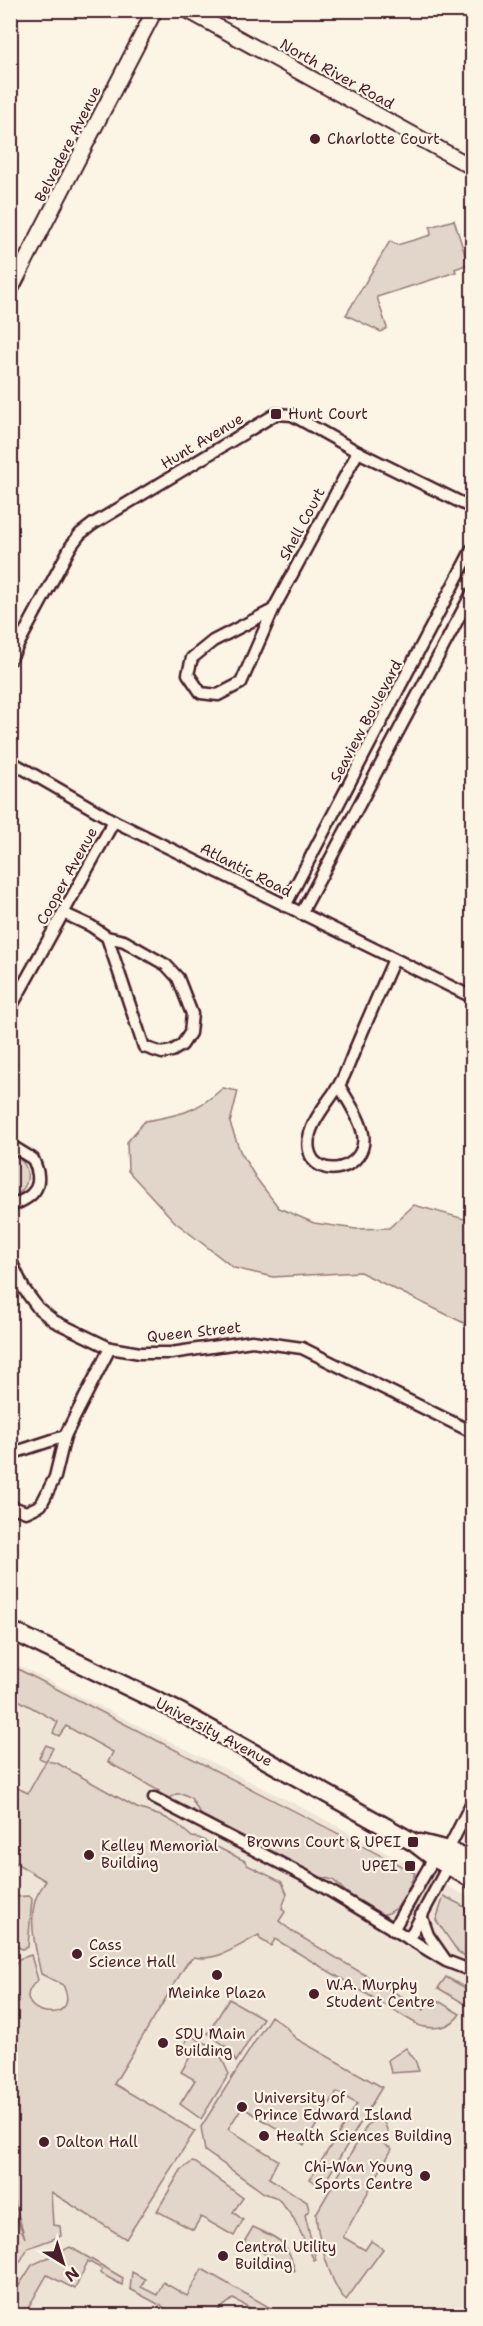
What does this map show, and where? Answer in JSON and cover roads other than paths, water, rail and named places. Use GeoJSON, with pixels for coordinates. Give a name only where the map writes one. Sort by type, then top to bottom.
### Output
{"type":"FeatureCollection","features":[{"type":"Feature","properties":{"kind":"main road","name":"Belvedere Avenue"},"geometry":{"type":"LineString","coordinates":[[10,291],[155,10]]}},
{"type":"Feature","properties":{"kind":"main road","name":"North River Road"},"geometry":{"type":"LineString","coordinates":[[187,10],[472,167]]}},
{"type":"Feature","properties":{"kind":"main road","name":"University Avenue"},"geometry":{"type":"LineString","coordinates":[[10,1630],[180,1712],[443,1858],[472,1879]]}},
{"type":"Feature","properties":{"kind":"main road","name":"University Avenue"},"geometry":{"type":"LineString","coordinates":[[443,1858],[472,1862]]}},
{"type":"Feature","properties":{"kind":"street","name":"Hunt Avenue"},"geometry":{"type":"LineString","coordinates":[[10,660],[71,546],[80,534],[276,414],[292,415],[358,452],[472,508]]}},
{"type":"Feature","properties":{"kind":"street","name":"Shell Court"},"geometry":{"type":"LineString","coordinates":[[273,610],[213,641],[192,658],[188,674],[201,693],[218,695],[242,682],[273,610],[358,452]]}},
{"type":"Feature","properties":{"kind":"street","name":"Seaview Boulevard"},"geometry":{"type":"LineString","coordinates":[[285,906],[472,549]]}},
{"type":"Feature","properties":{"kind":"street"},"geometry":{"type":"LineString","coordinates":[[301,914],[472,593]]}},
{"type":"Feature","properties":{"kind":"street","name":"Atlantic Road"},"geometry":{"type":"LineString","coordinates":[[10,761],[114,821],[472,997]]}},
{"type":"Feature","properties":{"kind":"street","name":"Cooper Avenue"},"geometry":{"type":"LineString","coordinates":[[10,1009],[114,821]]}},
{"type":"Feature","properties":{"kind":"street"},"geometry":{"type":"LineString","coordinates":[[63,913],[91,926],[107,937],[124,941],[166,964],[178,978],[192,1014],[190,1033],[182,1045],[172,1051],[162,1053],[144,1047],[107,937]]}},
{"type":"Feature","properties":{"kind":"street"},"geometry":{"type":"LineString","coordinates":[[339,1085],[358,1119],[363,1135],[362,1150],[352,1164],[340,1169],[326,1168],[313,1160],[308,1148],[311,1132],[323,1106],[339,1085],[394,959]]}},
{"type":"Feature","properties":{"kind":"street"},"geometry":{"type":"LineString","coordinates":[[10,1146],[16,1147],[33,1159],[39,1177],[31,1197],[10,1206]]}},
{"type":"Feature","properties":{"kind":"street","name":"Queen Street"},"geometry":{"type":"LineString","coordinates":[[10,1259],[24,1289],[38,1308],[54,1320],[110,1348],[140,1353],[171,1353],[252,1341],[302,1348],[472,1432]]}},
{"type":"Feature","properties":{"kind":"street"},"geometry":{"type":"LineString","coordinates":[[10,1506],[26,1512],[41,1506],[55,1477],[65,1436],[110,1348]]}},
{"type":"Feature","properties":{"kind":"street"},"geometry":{"type":"LineString","coordinates":[[10,1454],[65,1436]]}},
{"type":"Feature","properties":{"kind":"street"},"geometry":{"type":"LineString","coordinates":[[154,1798],[307,1877],[446,1961],[472,1971]]}},
{"type":"Feature","properties":{"kind":"street"},"geometry":{"type":"LineString","coordinates":[[409,1939],[421,1916],[443,1858],[472,1802]]}},
{"type":"Feature","properties":{"kind":"street"},"geometry":{"type":"LineString","coordinates":[[393,1930],[443,1858]]}},
{"type":"Feature","properties":{"kind":"street"},"geometry":{"type":"LineString","coordinates":[[421,1916],[428,1935],[446,1961]]}},
{"type":"Feature","properties":{"kind":"place","name":"Charlotte Court"},"geometry":{"type":"Point","coordinates":[315,139]}},
{"type":"Feature","properties":{"kind":"place","name":"Hunt Court"},"geometry":{"type":"Point","coordinates":[276,414]}},
{"type":"Feature","properties":{"kind":"place","name":"Browns Court & UPEI"},"geometry":{"type":"Point","coordinates":[413,1842]}},
{"type":"Feature","properties":{"kind":"place","name":"Kelley Memorial Building"},"geometry":{"type":"Point","coordinates":[89,1855]}},
{"type":"Feature","properties":{"kind":"place","name":"UPEI"},"geometry":{"type":"Point","coordinates":[410,1866]}},
{"type":"Feature","properties":{"kind":"place","name":"Cass Science Hall"},"geometry":{"type":"Point","coordinates":[77,1954]}},
{"type":"Feature","properties":{"kind":"place","name":"Meinke Plaza"},"geometry":{"type":"Point","coordinates":[217,1975]}},
{"type":"Feature","properties":{"kind":"place","name":"W.A. Murphy Student Centre"},"geometry":{"type":"Point","coordinates":[314,1994]}},
{"type":"Feature","properties":{"kind":"place","name":"SDU Main Building"},"geometry":{"type":"Point","coordinates":[163,2043]}},
{"type":"Feature","properties":{"kind":"place","name":"University of Prince Edward Island"},"geometry":{"type":"Point","coordinates":[242,2107]}},
{"type":"Feature","properties":{"kind":"place","name":"Health Sciences Building"},"geometry":{"type":"Point","coordinates":[264,2136]}},
{"type":"Feature","properties":{"kind":"place","name":"Dalton Hall"},"geometry":{"type":"Point","coordinates":[44,2142]}},
{"type":"Feature","properties":{"kind":"place","name":"Chi-Wan Young Sports Centre"},"geometry":{"type":"Point","coordinates":[425,2176]}},
{"type":"Feature","properties":{"kind":"place","name":"Central Utility Building"},"geometry":{"type":"Point","coordinates":[223,2256]}}]}
